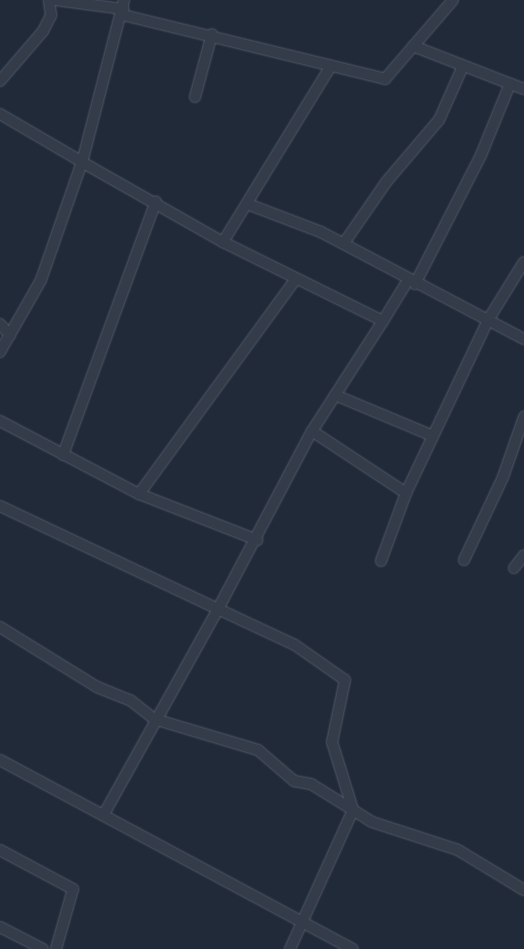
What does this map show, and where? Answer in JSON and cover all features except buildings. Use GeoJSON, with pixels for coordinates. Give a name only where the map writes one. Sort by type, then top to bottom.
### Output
{"type":"FeatureCollection","features":[{"type":"Feature","properties":{"kind":"street"},"geometry":{"type":"LineString","coordinates":[[0,81],[43,31],[51,15],[49,0]]}},
{"type":"Feature","properties":{"kind":"street"},"geometry":{"type":"LineString","coordinates":[[56,0],[123,8],[212,34],[384,79],[453,0]]}},
{"type":"Feature","properties":{"kind":"street"},"geometry":{"type":"LineString","coordinates":[[0,352],[41,280],[82,162],[123,8]]}},
{"type":"Feature","properties":{"kind":"street"},"geometry":{"type":"LineString","coordinates":[[195,97],[212,34]]}},
{"type":"Feature","properties":{"kind":"street"},"geometry":{"type":"LineString","coordinates":[[413,46],[524,89]]}},
{"type":"Feature","properties":{"kind":"street"},"geometry":{"type":"LineString","coordinates":[[223,242],[250,205],[331,66]]}},
{"type":"Feature","properties":{"kind":"street"},"geometry":{"type":"LineString","coordinates":[[344,243],[387,181],[439,120],[462,66]]}},
{"type":"Feature","properties":{"kind":"street"},"geometry":{"type":"LineString","coordinates":[[104,814],[154,719],[257,540],[312,431],[383,321],[412,282],[481,155],[510,84]]}},
{"type":"Feature","properties":{"kind":"street"},"geometry":{"type":"LineString","coordinates":[[0,114],[223,242],[295,280],[383,321]]}},
{"type":"Feature","properties":{"kind":"street"},"geometry":{"type":"LineString","coordinates":[[63,455],[156,202]]}},
{"type":"Feature","properties":{"kind":"street"},"geometry":{"type":"LineString","coordinates":[[250,205],[344,243],[412,282],[524,339]]}},
{"type":"Feature","properties":{"kind":"street"},"geometry":{"type":"LineString","coordinates":[[381,561],[406,493],[488,320],[524,262]]}},
{"type":"Feature","properties":{"kind":"street"},"geometry":{"type":"LineString","coordinates":[[139,494],[295,280]]}},
{"type":"Feature","properties":{"kind":"street"},"geometry":{"type":"LineString","coordinates":[[0,324],[10,335]]}},
{"type":"Feature","properties":{"kind":"street"},"geometry":{"type":"LineString","coordinates":[[335,395],[433,436]]}},
{"type":"Feature","properties":{"kind":"street"},"geometry":{"type":"LineString","coordinates":[[464,560],[524,417]]}},
{"type":"Feature","properties":{"kind":"street"},"geometry":{"type":"LineString","coordinates":[[0,421],[139,494],[257,540]]}},
{"type":"Feature","properties":{"kind":"street"},"geometry":{"type":"LineString","coordinates":[[312,431],[406,493]]}},
{"type":"Feature","properties":{"kind":"street"},"geometry":{"type":"LineString","coordinates":[[0,506],[295,645],[345,680],[332,742],[353,810],[304,924],[290,949]]}},
{"type":"Feature","properties":{"kind":"street"},"geometry":{"type":"LineString","coordinates":[[514,568],[524,555]]}},
{"type":"Feature","properties":{"kind":"street"},"geometry":{"type":"LineString","coordinates":[[0,627],[97,687],[130,700],[154,719],[258,750],[294,781],[311,784],[372,822],[458,850],[524,890]]}},
{"type":"Feature","properties":{"kind":"street"},"geometry":{"type":"LineString","coordinates":[[0,760],[104,814],[352,949]]}},
{"type":"Feature","properties":{"kind":"street"},"geometry":{"type":"LineString","coordinates":[[0,850],[73,889],[56,949]]}},
{"type":"Feature","properties":{"kind":"street"},"geometry":{"type":"LineString","coordinates":[[0,927],[43,949]]}}]}
